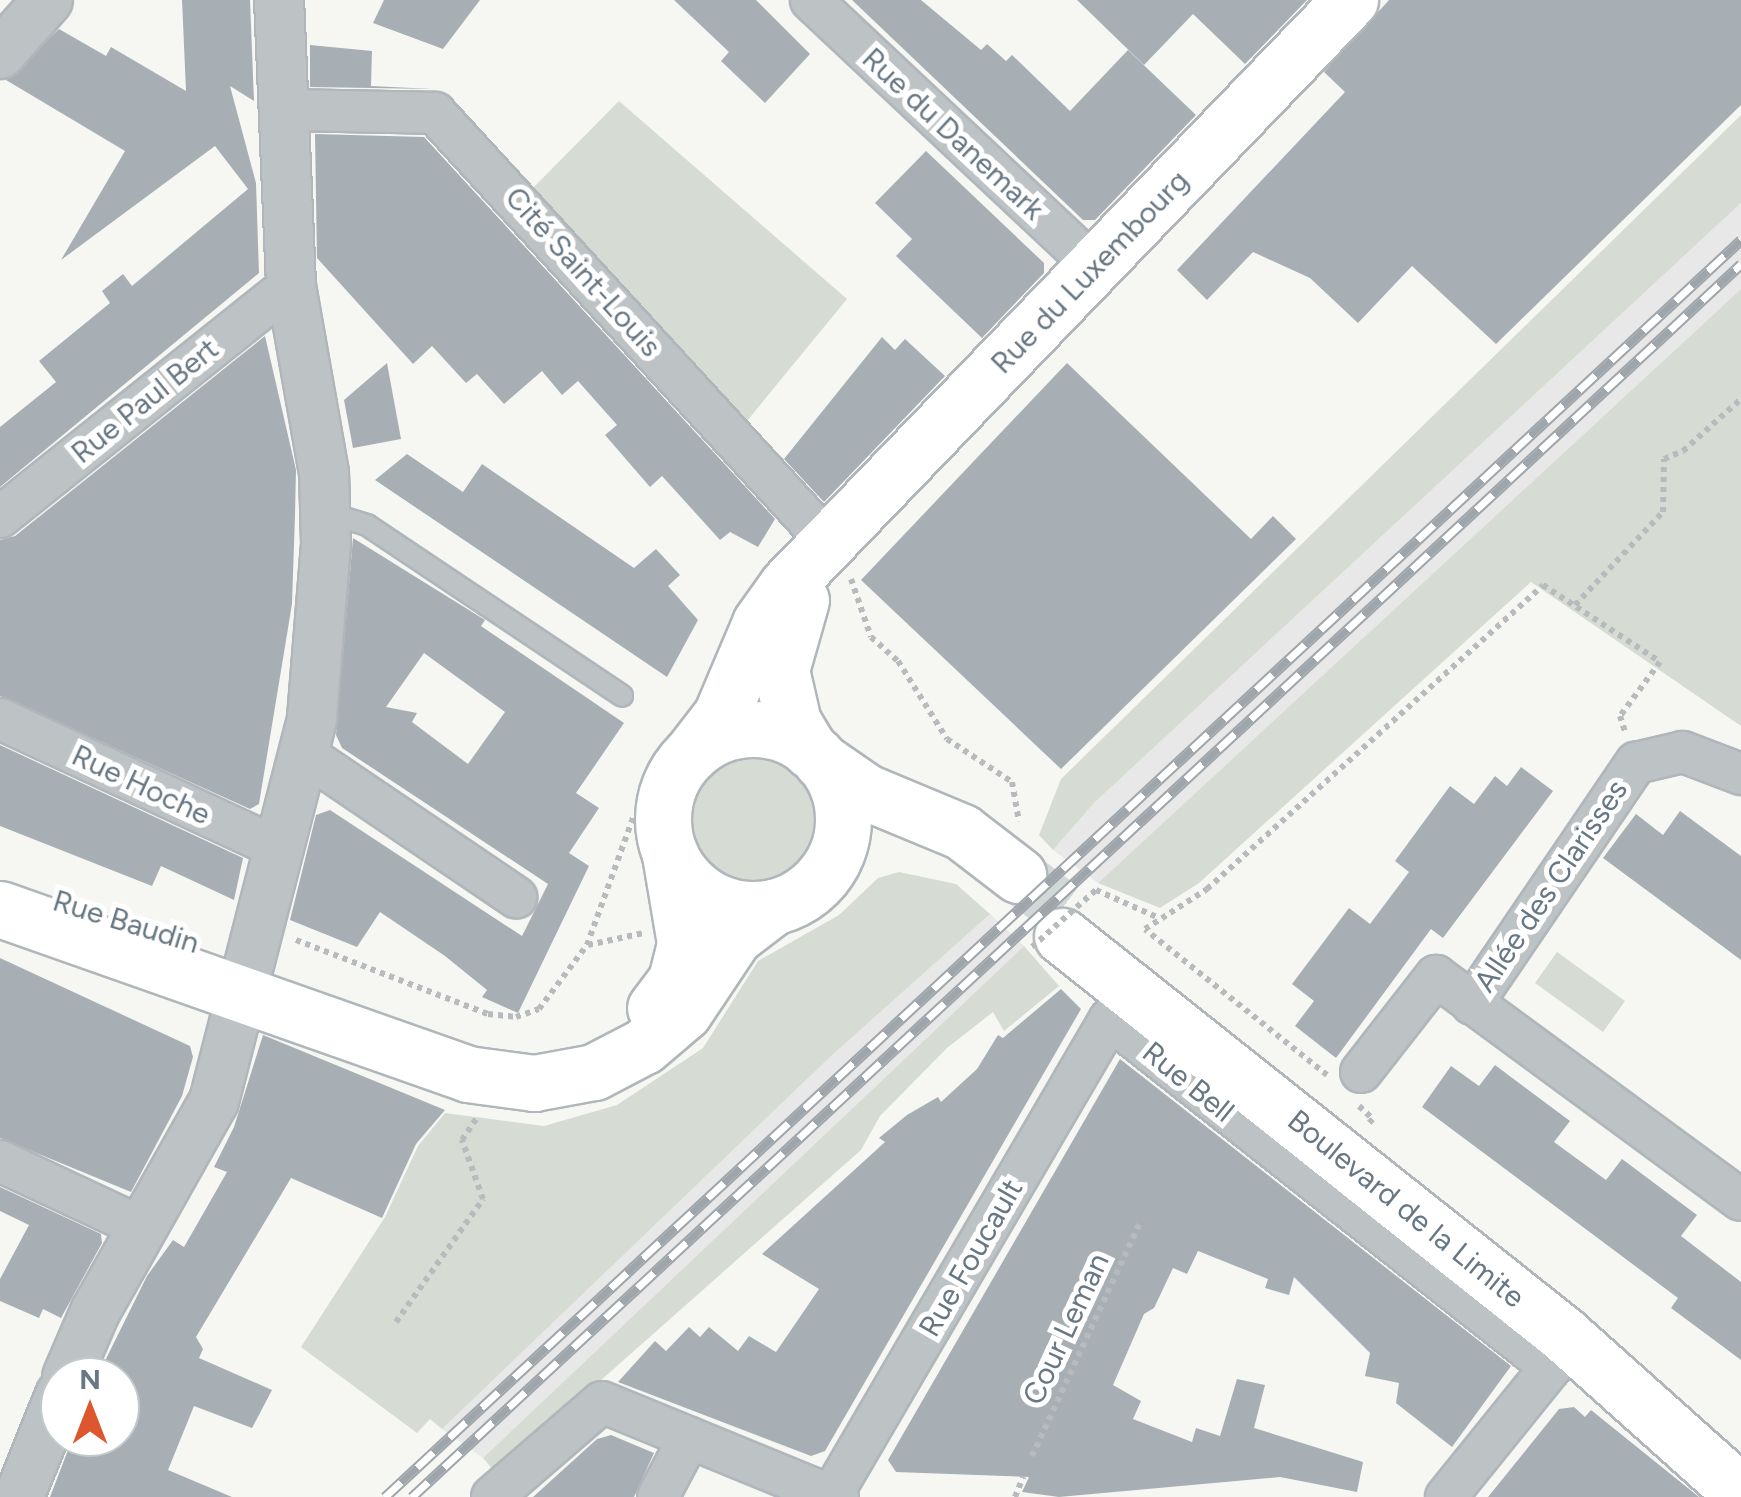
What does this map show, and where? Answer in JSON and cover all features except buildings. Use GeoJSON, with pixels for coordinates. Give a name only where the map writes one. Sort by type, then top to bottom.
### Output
{"type":"FeatureCollection","features":[{"type":"Feature","properties":{"kind":"main road","name":"Rue du Luxembourg"},"geometry":{"type":"LineString","coordinates":[[691,754],[721,715],[771,606],[1350,0]]}},
{"type":"Feature","properties":{"kind":"main road","name":"Rue du Luxembourg"},"geometry":{"type":"LineString","coordinates":[[816,755],[786,705],[782,652],[793,616],[839,537]]}},
{"type":"Feature","properties":{"kind":"main road"},"geometry":{"type":"LineString","coordinates":[[252,961],[485,1054],[534,1059],[581,1050],[632,1026],[676,980],[684,924],[652,835],[691,754],[718,736],[749,729],[781,734],[866,792],[962,832],[1014,868]]}},
{"type":"Feature","properties":{"kind":"main road"},"geometry":{"type":"LineString","coordinates":[[816,755],[840,794],[843,825],[836,854],[819,880]]}},
{"type":"Feature","properties":{"kind":"main road"},"geometry":{"type":"LineString","coordinates":[[652,835],[688,882],[713,900],[773,907]]}},
{"type":"Feature","properties":{"kind":"main road"},"geometry":{"type":"LineString","coordinates":[[252,961],[488,1080],[565,1080],[623,1059],[665,1030],[734,937],[858,852],[908,839],[963,858],[1014,868]]}},
{"type":"Feature","properties":{"kind":"main road","name":"Rue Baudin"},"geometry":{"type":"LineString","coordinates":[[0,882],[252,961]]}},
{"type":"Feature","properties":{"kind":"main road","name":"Rue Baudin"},"geometry":{"type":"LineString","coordinates":[[0,910],[252,961]]}},
{"type":"Feature","properties":{"kind":"main road","name":"Boulevard de la Limite"},"geometry":{"type":"LineString","coordinates":[[1067,924],[1741,1446]]}},
{"type":"Feature","properties":{"kind":"main road","name":"Boulevard de la Limite"},"geometry":{"type":"LineString","coordinates":[[1067,924],[1562,1334],[1741,1493]]}},
{"type":"Feature","properties":{"kind":"street"},"geometry":{"type":"LineString","coordinates":[[77,1357],[209,1113],[306,755],[326,512],[320,439],[291,285],[279,0]]}},
{"type":"Feature","properties":{"kind":"street","name":"Rue du Danemark"},"geometry":{"type":"LineString","coordinates":[[811,0],[1095,267]]}},
{"type":"Feature","properties":{"kind":"street","name":"Cité Saint-Louis"},"geometry":{"type":"LineString","coordinates":[[283,110],[435,113],[839,537]]}},
{"type":"Feature","properties":{"kind":"street","name":"Rue Paul Bert"},"geometry":{"type":"LineString","coordinates":[[0,517],[291,285]]}},
{"type":"Feature","properties":{"kind":"street","name":"Rue Hoche"},"geometry":{"type":"LineString","coordinates":[[0,720],[282,850]]}},
{"type":"Feature","properties":{"kind":"street","name":"Allée des Clarisses"},"geometry":{"type":"LineString","coordinates":[[1472,1004],[1636,763],[1682,752],[1741,774]]}},
{"type":"Feature","properties":{"kind":"street"},"geometry":{"type":"LineString","coordinates":[[306,755],[516,897]]}},
{"type":"Feature","properties":{"kind":"street","name":"Allée des Clarisses"},"geometry":{"type":"LineString","coordinates":[[1352,1082],[1436,976],[1741,1200]]}},
{"type":"Feature","properties":{"kind":"street","name":"Rue Bell"},"geometry":{"type":"LineString","coordinates":[[1110,1019],[1550,1368],[1446,1497]]}},
{"type":"Feature","properties":{"kind":"street","name":"Rue Foucault"},"geometry":{"type":"LineString","coordinates":[[832,1497],[1110,1019]]}},
{"type":"Feature","properties":{"kind":"street"},"geometry":{"type":"LineString","coordinates":[[0,1161],[141,1235]]}},
{"type":"Feature","properties":{"kind":"street"},"geometry":{"type":"LineString","coordinates":[[492,1497],[602,1402],[832,1497]]}},
{"type":"Feature","properties":{"kind":"street"},"geometry":{"type":"LineString","coordinates":[[658,1497],[690,1438]]}},
{"type":"Feature","properties":{"kind":"street"},"geometry":{"type":"LineString","coordinates":[[19,1497],[40,1444]]}},
{"type":"Feature","properties":{"kind":"lane"},"geometry":{"type":"LineString","coordinates":[[326,512],[367,525],[622,696]]}},
{"type":"Feature","properties":{"kind":"path"},"geometry":{"type":"LineString","coordinates":[[1575,606],[1663,512],[1664,459],[1683,451],[1741,399]]}},
{"type":"Feature","properties":{"kind":"path"},"geometry":{"type":"LineString","coordinates":[[839,537],[854,599],[871,637],[898,661],[948,739],[1012,782],[1014,868]]}},
{"type":"Feature","properties":{"kind":"path"},"geometry":{"type":"LineString","coordinates":[[1354,1112],[1369,1124],[1373,1118],[1352,1082],[1348,1063],[1333,1080],[1145,929],[1157,917],[1221,877],[1543,584],[1660,662],[1620,716],[1636,763]]}},
{"type":"Feature","properties":{"kind":"path"},"geometry":{"type":"LineString","coordinates":[[252,961],[488,1014],[516,1016],[539,1009],[587,945],[652,835]]}},
{"type":"Feature","properties":{"kind":"path"},"geometry":{"type":"LineString","coordinates":[[1067,924],[1157,917]]}},
{"type":"Feature","properties":{"kind":"path"},"geometry":{"type":"LineString","coordinates":[[396,1322],[483,1199],[462,1140],[480,1114]]}},
{"type":"Feature","properties":{"kind":"path","name":"Cour Leman"},"geometry":{"type":"LineString","coordinates":[[1032,1456],[1140,1222]]}},
{"type":"Feature","properties":{"kind":"path"},"geometry":{"type":"LineString","coordinates":[[1015,1497],[1023,1477]]}},
{"type":"Feature","properties":{"kind":"shaded area"},"geometry":{"type":"Polygon","coordinates":[[[619,101],[847,299],[742,427],[527,194],[619,101]]]}},
{"type":"Feature","properties":{"kind":"shaded area"},"geometry":{"type":"Polygon","coordinates":[[[1741,115],[1741,203],[1094,803],[1053,850],[1039,835],[1061,779],[1741,115]]]}},
{"type":"Feature","properties":{"kind":"shaded area"},"geometry":{"type":"Polygon","coordinates":[[[1741,203],[1741,289],[1098,883],[1053,850],[1094,803],[1741,203]]]}},
{"type":"Feature","properties":{"kind":"shaded area"},"geometry":{"type":"Polygon","coordinates":[[[1741,289],[1741,726],[1531,582],[1199,883],[1160,908],[1098,883],[1741,289]]]}},
{"type":"Feature","properties":{"kind":"shaded area"},"geometry":{"type":"Polygon","coordinates":[[[752,752],[778,757],[800,772],[815,794],[820,820],[815,846],[800,868],[778,883],[752,888],[726,883],[704,868],[689,846],[684,820],[689,794],[704,772],[726,757],[752,752]]]}},
{"type":"Feature","properties":{"kind":"shaded area"},"geometry":{"type":"Polygon","coordinates":[[[899,872],[956,884],[990,914],[830,1057],[442,1429],[430,1419],[417,1433],[301,1347],[385,1217],[418,1146],[445,1113],[544,1126],[617,1105],[703,1048],[758,961],[839,915],[878,878],[899,872]]]}},
{"type":"Feature","properties":{"kind":"shaded area"},"geometry":{"type":"Polygon","coordinates":[[[990,914],[1024,946],[483,1458],[442,1429],[830,1057],[990,914]]]}},
{"type":"Feature","properties":{"kind":"shaded area"},"geometry":{"type":"Polygon","coordinates":[[[1024,946],[1059,986],[1004,1031],[993,1012],[947,1048],[880,1116],[861,1150],[496,1473],[483,1458],[1024,946]]]}},
{"type":"Feature","properties":{"kind":"shaded area"},"geometry":{"type":"Polygon","coordinates":[[[1557,952],[1625,1001],[1603,1032],[1535,983],[1557,952]]]}},
{"type":"Feature","properties":{"kind":"tunnel"},"geometry":{"type":"LineString","coordinates":[[1018,875],[1079,921]]}},
{"type":"Feature","properties":{"kind":"railway"},"geometry":{"type":"LineString","coordinates":[[385,1497],[1741,240]]}},
{"type":"Feature","properties":{"kind":"railway"},"geometry":{"type":"LineString","coordinates":[[412,1497],[1741,264]]}}]}
